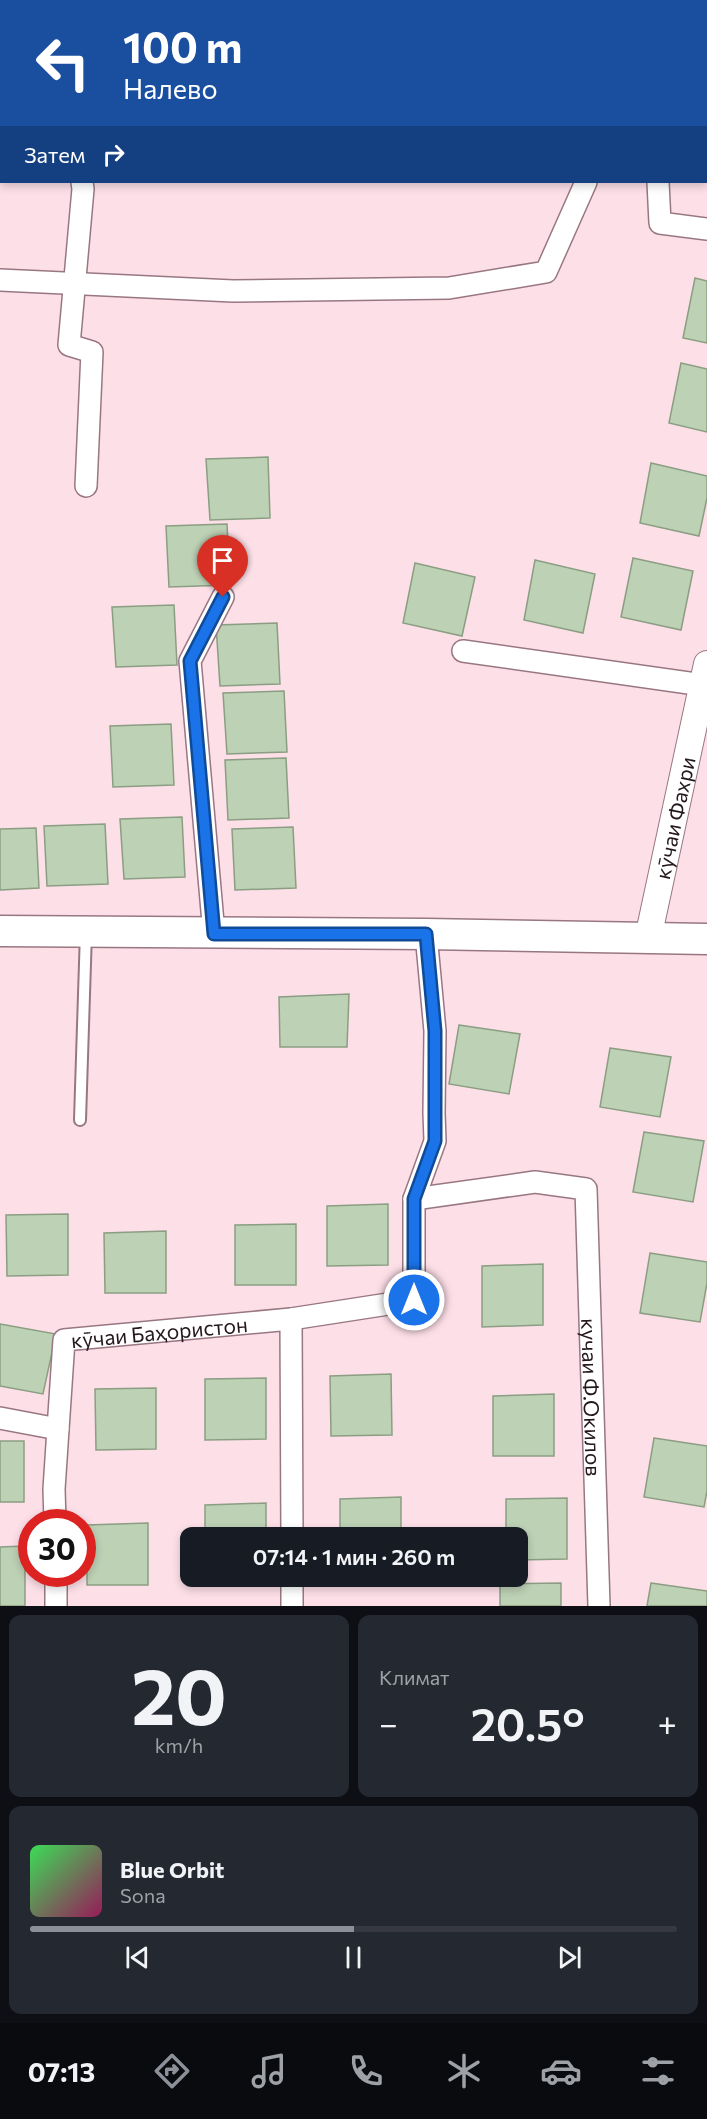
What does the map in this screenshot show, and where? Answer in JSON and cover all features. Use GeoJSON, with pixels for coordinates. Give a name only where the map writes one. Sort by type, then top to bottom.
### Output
{"type":"FeatureCollection","features":[{"type":"Feature","properties":{"kind":"main road"},"geometry":{"type":"LineString","coordinates":[[0,931],[426,934],[707,939]]}},
{"type":"Feature","properties":{"kind":"street"},"geometry":{"type":"LineString","coordinates":[[82,183],[69,345],[92,352],[86,486]]}},
{"type":"Feature","properties":{"kind":"street"},"geometry":{"type":"LineString","coordinates":[[0,280],[233,291],[449,288],[546,272],[586,183]]}},
{"type":"Feature","properties":{"kind":"street"},"geometry":{"type":"LineString","coordinates":[[658,183],[660,223],[707,229]]}},
{"type":"Feature","properties":{"kind":"street"},"geometry":{"type":"LineString","coordinates":[[214,934],[190,661],[223,597]]}},
{"type":"Feature","properties":{"kind":"street"},"geometry":{"type":"LineString","coordinates":[[463,651],[705,674]]}},
{"type":"Feature","properties":{"kind":"street","name":"кӯчаи Фахри"},"geometry":{"type":"LineString","coordinates":[[648,938],[705,674]]}},
{"type":"Feature","properties":{"kind":"street"},"geometry":{"type":"LineString","coordinates":[[292,1527],[291,1318],[414,1300],[414,1199],[435,1141],[435,1031],[426,934]]}},
{"type":"Feature","properties":{"kind":"street","name":"кучаи Ф.Окилов"},"geometry":{"type":"LineString","coordinates":[[414,1199],[535,1182],[586,1189],[599,1606]]}},
{"type":"Feature","properties":{"kind":"street","name":"кӯчаи Баҳористон"},"geometry":{"type":"LineString","coordinates":[[55,1509],[64,1340],[291,1318]]}},
{"type":"Feature","properties":{"kind":"street"},"geometry":{"type":"LineString","coordinates":[[0,1418],[58,1429]]}},
{"type":"Feature","properties":{"kind":"street"},"geometry":{"type":"LineString","coordinates":[[56,1587],[56,1606]]}},
{"type":"Feature","properties":{"kind":"street"},"geometry":{"type":"LineString","coordinates":[[292,1587],[292,1606]]}},
{"type":"Feature","properties":{"kind":"lane"},"geometry":{"type":"LineString","coordinates":[[80,1120],[86,932]]}},
{"type":"Feature","properties":{"kind":"building"},"geometry":{"type":"Polygon","coordinates":[[[695,278],[707,281],[707,343],[683,338],[695,278]]]}},
{"type":"Feature","properties":{"kind":"building"},"geometry":{"type":"Polygon","coordinates":[[[681,363],[707,369],[707,432],[669,423],[681,363]]]}},
{"type":"Feature","properties":{"kind":"building"},"geometry":{"type":"Polygon","coordinates":[[[268,457],[270,518],[210,520],[206,459],[268,457]]]}},
{"type":"Feature","properties":{"kind":"building"},"geometry":{"type":"Polygon","coordinates":[[[651,463],[707,476],[707,498],[699,536],[640,523],[651,463]]]}},
{"type":"Feature","properties":{"kind":"building"},"geometry":{"type":"Polygon","coordinates":[[[227,524],[230,585],[169,587],[166,526],[227,524]]]}},
{"type":"Feature","properties":{"kind":"building"},"geometry":{"type":"Polygon","coordinates":[[[633,558],[693,571],[681,630],[621,617],[633,558]]]}},
{"type":"Feature","properties":{"kind":"building"},"geometry":{"type":"Polygon","coordinates":[[[535,560],[595,574],[583,633],[524,620],[535,560]]]}},
{"type":"Feature","properties":{"kind":"building"},"geometry":{"type":"Polygon","coordinates":[[[415,563],[475,577],[462,636],[403,623],[415,563]]]}},
{"type":"Feature","properties":{"kind":"building"},"geometry":{"type":"Polygon","coordinates":[[[174,605],[177,665],[116,667],[112,607],[174,605]]]}},
{"type":"Feature","properties":{"kind":"building"},"geometry":{"type":"Polygon","coordinates":[[[277,623],[280,684],[220,686],[216,625],[277,623]]]}},
{"type":"Feature","properties":{"kind":"building"},"geometry":{"type":"Polygon","coordinates":[[[284,691],[287,752],[227,754],[223,693],[284,691]]]}},
{"type":"Feature","properties":{"kind":"building"},"geometry":{"type":"Polygon","coordinates":[[[171,724],[174,785],[113,787],[110,726],[171,724]]]}},
{"type":"Feature","properties":{"kind":"building"},"geometry":{"type":"Polygon","coordinates":[[[286,758],[289,818],[228,820],[225,760],[286,758]]]}},
{"type":"Feature","properties":{"kind":"building"},"geometry":{"type":"Polygon","coordinates":[[[182,817],[185,877],[124,879],[120,819],[182,817]]]}},
{"type":"Feature","properties":{"kind":"building"},"geometry":{"type":"Polygon","coordinates":[[[105,824],[108,884],[47,886],[44,826],[105,824]]]}},
{"type":"Feature","properties":{"kind":"building"},"geometry":{"type":"Polygon","coordinates":[[[293,827],[296,888],[235,890],[232,829],[293,827]]]}},
{"type":"Feature","properties":{"kind":"building"},"geometry":{"type":"Polygon","coordinates":[[[36,828],[39,888],[0,890],[0,829],[36,828]]]}},
{"type":"Feature","properties":{"kind":"building"},"geometry":{"type":"Polygon","coordinates":[[[349,994],[347,1047],[280,1047],[279,997],[349,994]]]}},
{"type":"Feature","properties":{"kind":"building"},"geometry":{"type":"Polygon","coordinates":[[[459,1025],[520,1034],[509,1094],[449,1084],[459,1025]]]}},
{"type":"Feature","properties":{"kind":"building"},"geometry":{"type":"Polygon","coordinates":[[[610,1048],[671,1057],[660,1117],[600,1107],[610,1048]]]}},
{"type":"Feature","properties":{"kind":"building"},"geometry":{"type":"Polygon","coordinates":[[[644,1132],[704,1141],[693,1202],[633,1192],[644,1132]]]}},
{"type":"Feature","properties":{"kind":"building"},"geometry":{"type":"Polygon","coordinates":[[[388,1204],[388,1265],[327,1266],[327,1206],[388,1204]]]}},
{"type":"Feature","properties":{"kind":"building"},"geometry":{"type":"Polygon","coordinates":[[[68,1214],[68,1275],[7,1276],[6,1215],[68,1214]]]}},
{"type":"Feature","properties":{"kind":"building"},"geometry":{"type":"Polygon","coordinates":[[[296,1224],[296,1285],[235,1285],[235,1225],[296,1224]]]}},
{"type":"Feature","properties":{"kind":"building"},"geometry":{"type":"Polygon","coordinates":[[[166,1231],[166,1293],[105,1293],[104,1233],[166,1231]]]}},
{"type":"Feature","properties":{"kind":"building"},"geometry":{"type":"Polygon","coordinates":[[[650,1253],[707,1262],[707,1283],[700,1322],[640,1313],[650,1253]]]}},
{"type":"Feature","properties":{"kind":"building"},"geometry":{"type":"Polygon","coordinates":[[[543,1264],[543,1325],[482,1327],[482,1266],[543,1264]]]}},
{"type":"Feature","properties":{"kind":"building"},"geometry":{"type":"Polygon","coordinates":[[[0,1324],[56,1334],[43,1394],[0,1386],[0,1324]]]}},
{"type":"Feature","properties":{"kind":"building"},"geometry":{"type":"Polygon","coordinates":[[[391,1374],[392,1435],[331,1436],[330,1376],[391,1374]]]}},
{"type":"Feature","properties":{"kind":"building"},"geometry":{"type":"Polygon","coordinates":[[[266,1378],[266,1439],[205,1440],[205,1379],[266,1378]]]}},
{"type":"Feature","properties":{"kind":"building"},"geometry":{"type":"Polygon","coordinates":[[[156,1388],[156,1449],[96,1450],[95,1389],[156,1388]]]}},
{"type":"Feature","properties":{"kind":"building"},"geometry":{"type":"Polygon","coordinates":[[[554,1394],[554,1456],[493,1456],[493,1396],[554,1394]]]}},
{"type":"Feature","properties":{"kind":"building"},"geometry":{"type":"Polygon","coordinates":[[[654,1438],[707,1446],[707,1491],[704,1507],[644,1497],[654,1438]]]}},
{"type":"Feature","properties":{"kind":"building"},"geometry":{"type":"Polygon","coordinates":[[[0,1441],[24,1441],[24,1502],[0,1502],[0,1441]]]}},
{"type":"Feature","properties":{"kind":"building"},"geometry":{"type":"Polygon","coordinates":[[[401,1497],[401,1527],[340,1527],[340,1499],[401,1497]]]}},
{"type":"Feature","properties":{"kind":"building"},"geometry":{"type":"Polygon","coordinates":[[[567,1498],[567,1559],[528,1560],[528,1527],[506,1527],[506,1499],[567,1498]]]}},
{"type":"Feature","properties":{"kind":"building"},"geometry":{"type":"Polygon","coordinates":[[[266,1503],[266,1527],[205,1527],[205,1505],[266,1503]]]}},
{"type":"Feature","properties":{"kind":"building"},"geometry":{"type":"Polygon","coordinates":[[[148,1523],[148,1585],[96,1585],[96,1525],[148,1523]]]}},
{"type":"Feature","properties":{"kind":"building"},"geometry":{"type":"Polygon","coordinates":[[[18,1546],[18,1587],[25,1587],[25,1606],[0,1606],[0,1547],[18,1546]]]}},
{"type":"Feature","properties":{"kind":"building"},"geometry":{"type":"Polygon","coordinates":[[[561,1583],[561,1606],[500,1606],[500,1587],[528,1587],[528,1584],[561,1583]]]}},
{"type":"Feature","properties":{"kind":"building"},"geometry":{"type":"Polygon","coordinates":[[[651,1583],[707,1591],[707,1606],[647,1606],[651,1583]]]}},
{"type":"Feature","properties":{"kind":"route"},"geometry":{"type":"LineString","coordinates":[[223,597],[190,661],[214,934],[426,934],[435,1031],[435,1141],[414,1199],[414,1300]]}}]}
